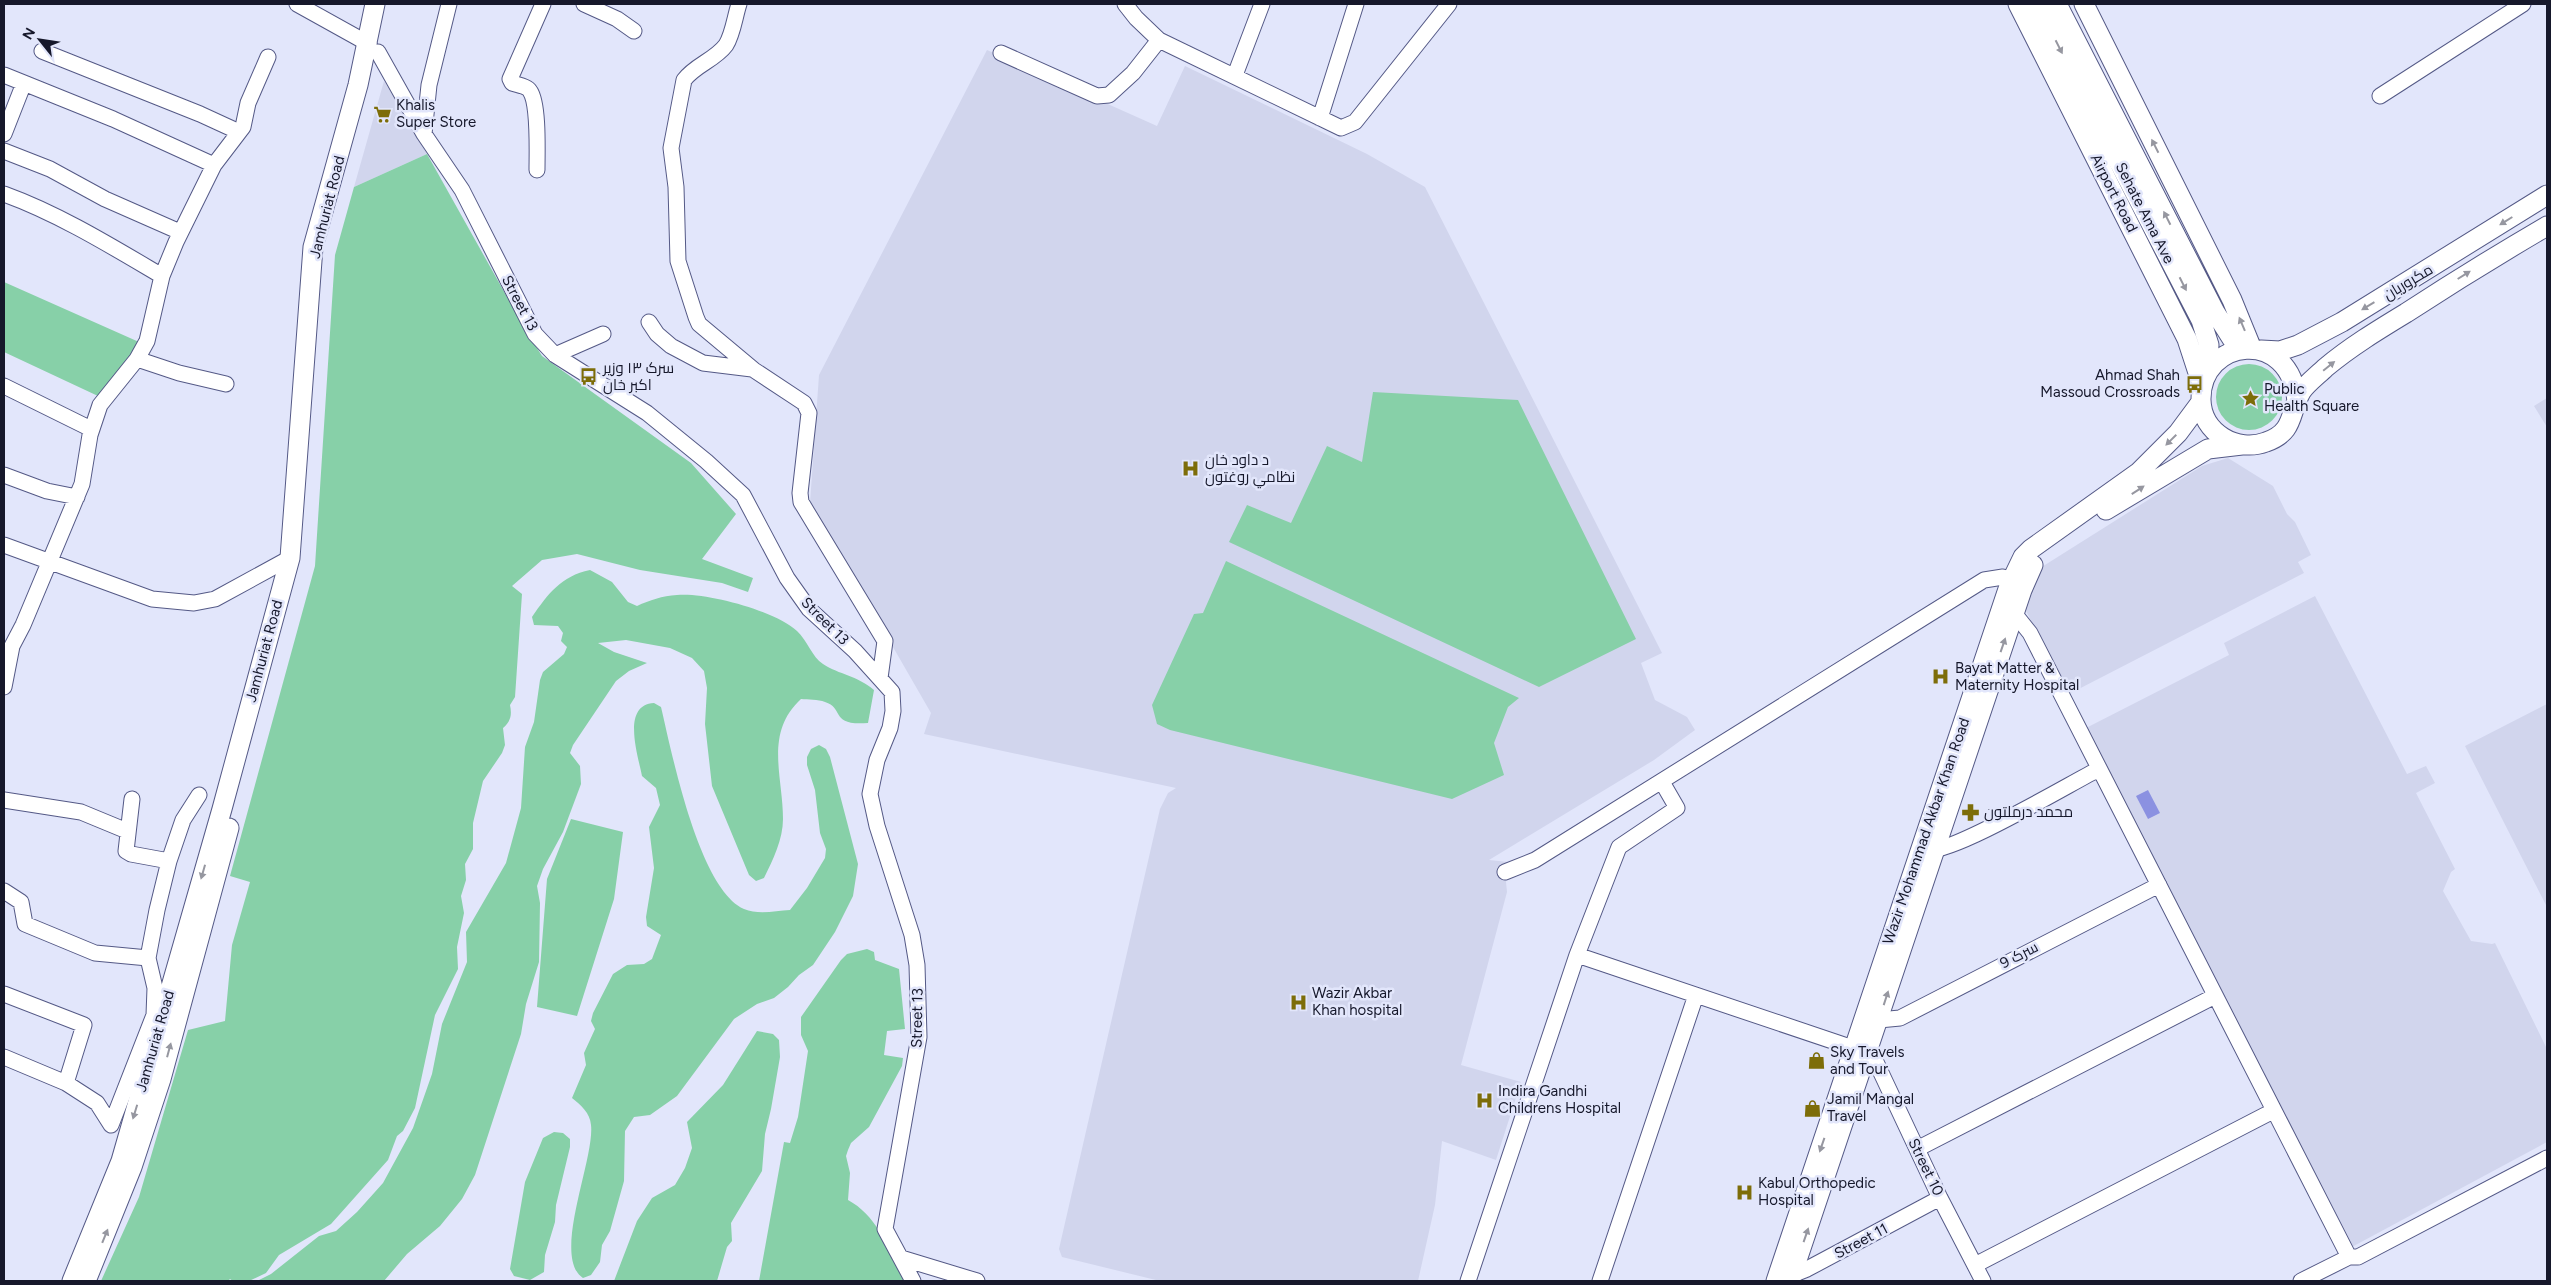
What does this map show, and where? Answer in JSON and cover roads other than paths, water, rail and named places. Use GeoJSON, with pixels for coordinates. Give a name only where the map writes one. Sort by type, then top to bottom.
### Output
{"type":"FeatureCollection","features":[{"type":"Feature","properties":{"kind":"main road","name":"Jamhuriat Road"},"geometry":{"type":"LineString","coordinates":[[86,1281],[132,1167],[161,1079],[302,558],[324,249],[373,48],[375,4]]}},
{"type":"Feature","properties":{"kind":"main road","name":"Jamhuriat Road"},"geometry":{"type":"LineString","coordinates":[[72,1281],[121,1161],[290,558],[313,247],[386,4]]}},
{"type":"Feature","properties":{"kind":"main road","name":"Airport Road"},"geometry":{"type":"LineString","coordinates":[[2018,4],[2187,339],[2204,387]]}},
{"type":"Feature","properties":{"kind":"main road","name":"Sehate Ama Ave"},"geometry":{"type":"LineString","coordinates":[[2037,4],[2201,320],[2209,345],[2204,387]]}},
{"type":"Feature","properties":{"kind":"main road"},"geometry":{"type":"LineString","coordinates":[[2057,4],[2215,312],[2232,339],[2276,357],[2289,369],[2296,385],[2297,402]]}},
{"type":"Feature","properties":{"kind":"main road"},"geometry":{"type":"LineString","coordinates":[[2084,4],[2232,300],[2253,349]]}},
{"type":"Feature","properties":{"kind":"main road","name":"مکروریان"},"geometry":{"type":"LineString","coordinates":[[2253,349],[2280,351],[2298,345],[2342,322],[2547,195]]}},
{"type":"Feature","properties":{"kind":"main road"},"geometry":{"type":"LineString","coordinates":[[1784,1277],[1927,850],[2014,613],[2018,582],[2029,571],[2042,552],[2154,480],[2208,448],[2262,444],[2279,435],[2291,420],[2302,391],[2325,368],[2358,343],[2479,266],[2547,226]]}},
{"type":"Feature","properties":{"kind":"main road"},"geometry":{"type":"LineString","coordinates":[[2242,445],[2227,440],[2214,431],[2205,417],[2204,387],[2223,357],[2253,349]]}},
{"type":"Feature","properties":{"kind":"main road","name":"Wazir Mohammad Akbar Khan Road"},"geometry":{"type":"LineString","coordinates":[[1927,850],[2018,582],[2023,558],[2048,534],[2139,472],[2178,433],[2204,387]]}},
{"type":"Feature","properties":{"kind":"street"},"geometry":{"type":"LineString","coordinates":[[297,4],[373,48]]}},
{"type":"Feature","properties":{"kind":"street"},"geometry":{"type":"LineString","coordinates":[[424,134],[429,85],[449,4]]}},
{"type":"Feature","properties":{"kind":"street"},"geometry":{"type":"LineString","coordinates":[[537,170],[536,118],[531,92],[528,88],[512,84],[510,79],[543,4]]}},
{"type":"Feature","properties":{"kind":"street"},"geometry":{"type":"LineString","coordinates":[[584,4],[617,19],[634,31]]}},
{"type":"Feature","properties":{"kind":"street"},"geometry":{"type":"LineString","coordinates":[[739,4],[727,44],[690,72],[684,80],[671,148],[676,187],[678,261],[700,324],[754,370],[792,393],[804,403],[808,413],[801,502],[885,641],[880,678]]}},
{"type":"Feature","properties":{"kind":"street"},"geometry":{"type":"LineString","coordinates":[[1125,4],[1136,18],[1159,40],[1236,75],[1341,128],[1355,122],[1449,4]]}},
{"type":"Feature","properties":{"kind":"street"},"geometry":{"type":"LineString","coordinates":[[1236,75],[1262,4]]}},
{"type":"Feature","properties":{"kind":"street"},"geometry":{"type":"LineString","coordinates":[[1320,118],[1356,4]]}},
{"type":"Feature","properties":{"kind":"street"},"geometry":{"type":"LineString","coordinates":[[2380,96],[2524,4]]}},
{"type":"Feature","properties":{"kind":"street"},"geometry":{"type":"LineString","coordinates":[[1001,53],[1097,96],[1104,97],[1109,95],[1133,73],[1159,40]]}},
{"type":"Feature","properties":{"kind":"street","name":"Street 13"},"geometry":{"type":"LineString","coordinates":[[373,48],[424,134],[462,190],[535,334],[555,355],[647,413],[706,461],[743,495],[787,578],[809,609],[855,651],[892,692],[893,711],[890,728],[877,760],[870,794],[877,826],[912,935],[918,974],[919,1037],[885,1229],[913,1281]]}},
{"type":"Feature","properties":{"kind":"street"},"geometry":{"type":"LineString","coordinates":[[42,51],[200,114],[237,131]]}},
{"type":"Feature","properties":{"kind":"street"},"geometry":{"type":"LineString","coordinates":[[4,687],[6,659],[23,625],[82,484],[91,429],[100,405],[137,359],[147,340],[162,276],[180,232],[214,164],[237,131],[243,127],[248,103],[268,57]]}},
{"type":"Feature","properties":{"kind":"street"},"geometry":{"type":"LineString","coordinates":[[4,75],[130,126],[214,164]]}},
{"type":"Feature","properties":{"kind":"street"},"geometry":{"type":"LineString","coordinates":[[4,134],[24,83]]}},
{"type":"Feature","properties":{"kind":"street"},"geometry":{"type":"LineString","coordinates":[[4,151],[50,169],[105,199],[180,232]]}},
{"type":"Feature","properties":{"kind":"street"},"geometry":{"type":"LineString","coordinates":[[4,194],[27,202],[98,238],[162,276]]}},
{"type":"Feature","properties":{"kind":"street"},"geometry":{"type":"LineString","coordinates":[[649,322],[657,334],[671,346],[703,363],[754,370]]}},
{"type":"Feature","properties":{"kind":"street"},"geometry":{"type":"LineString","coordinates":[[555,355],[603,334]]}},
{"type":"Feature","properties":{"kind":"street"},"geometry":{"type":"LineString","coordinates":[[137,359],[179,374],[226,384]]}},
{"type":"Feature","properties":{"kind":"street"},"geometry":{"type":"LineString","coordinates":[[4,386],[91,429]]}},
{"type":"Feature","properties":{"kind":"street"},"geometry":{"type":"LineString","coordinates":[[4,476],[47,491],[77,498]]}},
{"type":"Feature","properties":{"kind":"street"},"geometry":{"type":"LineString","coordinates":[[4,545],[152,599],[194,603],[215,599],[290,558]]}},
{"type":"Feature","properties":{"kind":"street"},"geometry":{"type":"LineString","coordinates":[[1505,872],[1535,860],[1984,580],[2003,577],[2018,582]]}},
{"type":"Feature","properties":{"kind":"street"},"geometry":{"type":"LineString","coordinates":[[2014,613],[2030,633],[2349,1257]]}},
{"type":"Feature","properties":{"kind":"street"},"geometry":{"type":"LineString","coordinates":[[1927,850],[1969,838],[2099,769]]}},
{"type":"Feature","properties":{"kind":"street"},"geometry":{"type":"LineString","coordinates":[[1468,1281],[1577,955],[1619,847],[1678,808],[1662,782]]}},
{"type":"Feature","properties":{"kind":"street"},"geometry":{"type":"LineString","coordinates":[[4,1057],[66,1082],[97,1103],[110,1124],[119,1106],[127,1078],[154,1015],[155,988],[148,958],[168,862],[183,820],[199,795]]}},
{"type":"Feature","properties":{"kind":"street"},"geometry":{"type":"LineString","coordinates":[[132,799],[126,851],[131,854],[168,862]]}},
{"type":"Feature","properties":{"kind":"street"},"geometry":{"type":"LineString","coordinates":[[4,800],[81,812],[127,831]]}},
{"type":"Feature","properties":{"kind":"street","name":"سرک 9"},"geometry":{"type":"LineString","coordinates":[[1871,1018],[1900,1018],[2159,885]]}},
{"type":"Feature","properties":{"kind":"street"},"geometry":{"type":"LineString","coordinates":[[4,891],[21,902],[25,924],[95,953],[148,958]]}},
{"type":"Feature","properties":{"kind":"street"},"geometry":{"type":"LineString","coordinates":[[1577,955],[1861,1051]]}},
{"type":"Feature","properties":{"kind":"street"},"geometry":{"type":"LineString","coordinates":[[4,994],[84,1025],[66,1082]]}},
{"type":"Feature","properties":{"kind":"street"},"geometry":{"type":"LineString","coordinates":[[1600,1281],[1696,995]]}},
{"type":"Feature","properties":{"kind":"street"},"geometry":{"type":"LineString","coordinates":[[1917,1149],[2215,996]]}},
{"type":"Feature","properties":{"kind":"street","name":"Street 10"},"geometry":{"type":"LineString","coordinates":[[1861,1051],[1876,1062],[1940,1198],[1983,1281]]}},
{"type":"Feature","properties":{"kind":"street"},"geometry":{"type":"LineString","coordinates":[[127,1078],[146,1074]]}},
{"type":"Feature","properties":{"kind":"street"},"geometry":{"type":"LineString","coordinates":[[1975,1265],[2273,1110]]}},
{"type":"Feature","properties":{"kind":"street"},"geometry":{"type":"LineString","coordinates":[[2301,1281],[2349,1257],[2358,1258],[2547,1158]]}},
{"type":"Feature","properties":{"kind":"street","name":"Street 11"},"geometry":{"type":"LineString","coordinates":[[1784,1277],[1807,1269],[1940,1198]]}},
{"type":"Feature","properties":{"kind":"street"},"geometry":{"type":"LineString","coordinates":[[901,1258],[978,1281]]}},
{"type":"Feature","properties":{"kind":"water"},"geometry":{"type":"Polygon","coordinates":[[[2148,790],[2160,813],[2148,819],[2136,796],[2148,790]]]}},
{"type":"Feature","properties":{"kind":"place","name":"Khalis Super Store"},"geometry":{"type":"Point","coordinates":[382,114]}},
{"type":"Feature","properties":{"kind":"place","name":"سرک ۱۳ وزیر اکبر خان"},"geometry":{"type":"Point","coordinates":[589,377]}},
{"type":"Feature","properties":{"kind":"place","name":"Ahmad Shah Massoud Crossroads"},"geometry":{"type":"Point","coordinates":[2194,384]}},
{"type":"Feature","properties":{"kind":"place","name":"Public Health Square"},"geometry":{"type":"Point","coordinates":[2250,398]}},
{"type":"Feature","properties":{"kind":"place","name":"د داود خان نظامي روغتون"},"geometry":{"type":"Point","coordinates":[1191,469]}},
{"type":"Feature","properties":{"kind":"place","name":"Bayat Matter & Maternity Hospital"},"geometry":{"type":"Point","coordinates":[1941,677]}},
{"type":"Feature","properties":{"kind":"place","name":"محمد درملتون"},"geometry":{"type":"Point","coordinates":[1970,812]}},
{"type":"Feature","properties":{"kind":"place","name":"Wazir Akbar Khan hospital"},"geometry":{"type":"Point","coordinates":[1298,1002]}},
{"type":"Feature","properties":{"kind":"place","name":"Sky Travels and Tour"},"geometry":{"type":"Point","coordinates":[1816,1061]}},
{"type":"Feature","properties":{"kind":"place","name":"Indira Gandhi Childrens Hospital"},"geometry":{"type":"Point","coordinates":[1484,1100]}},
{"type":"Feature","properties":{"kind":"place","name":"Jamil Mangal Travel"},"geometry":{"type":"Point","coordinates":[1813,1108]}},
{"type":"Feature","properties":{"kind":"place","name":"Kabul Orthopedic Hospital"},"geometry":{"type":"Point","coordinates":[1744,1192]}}]}
